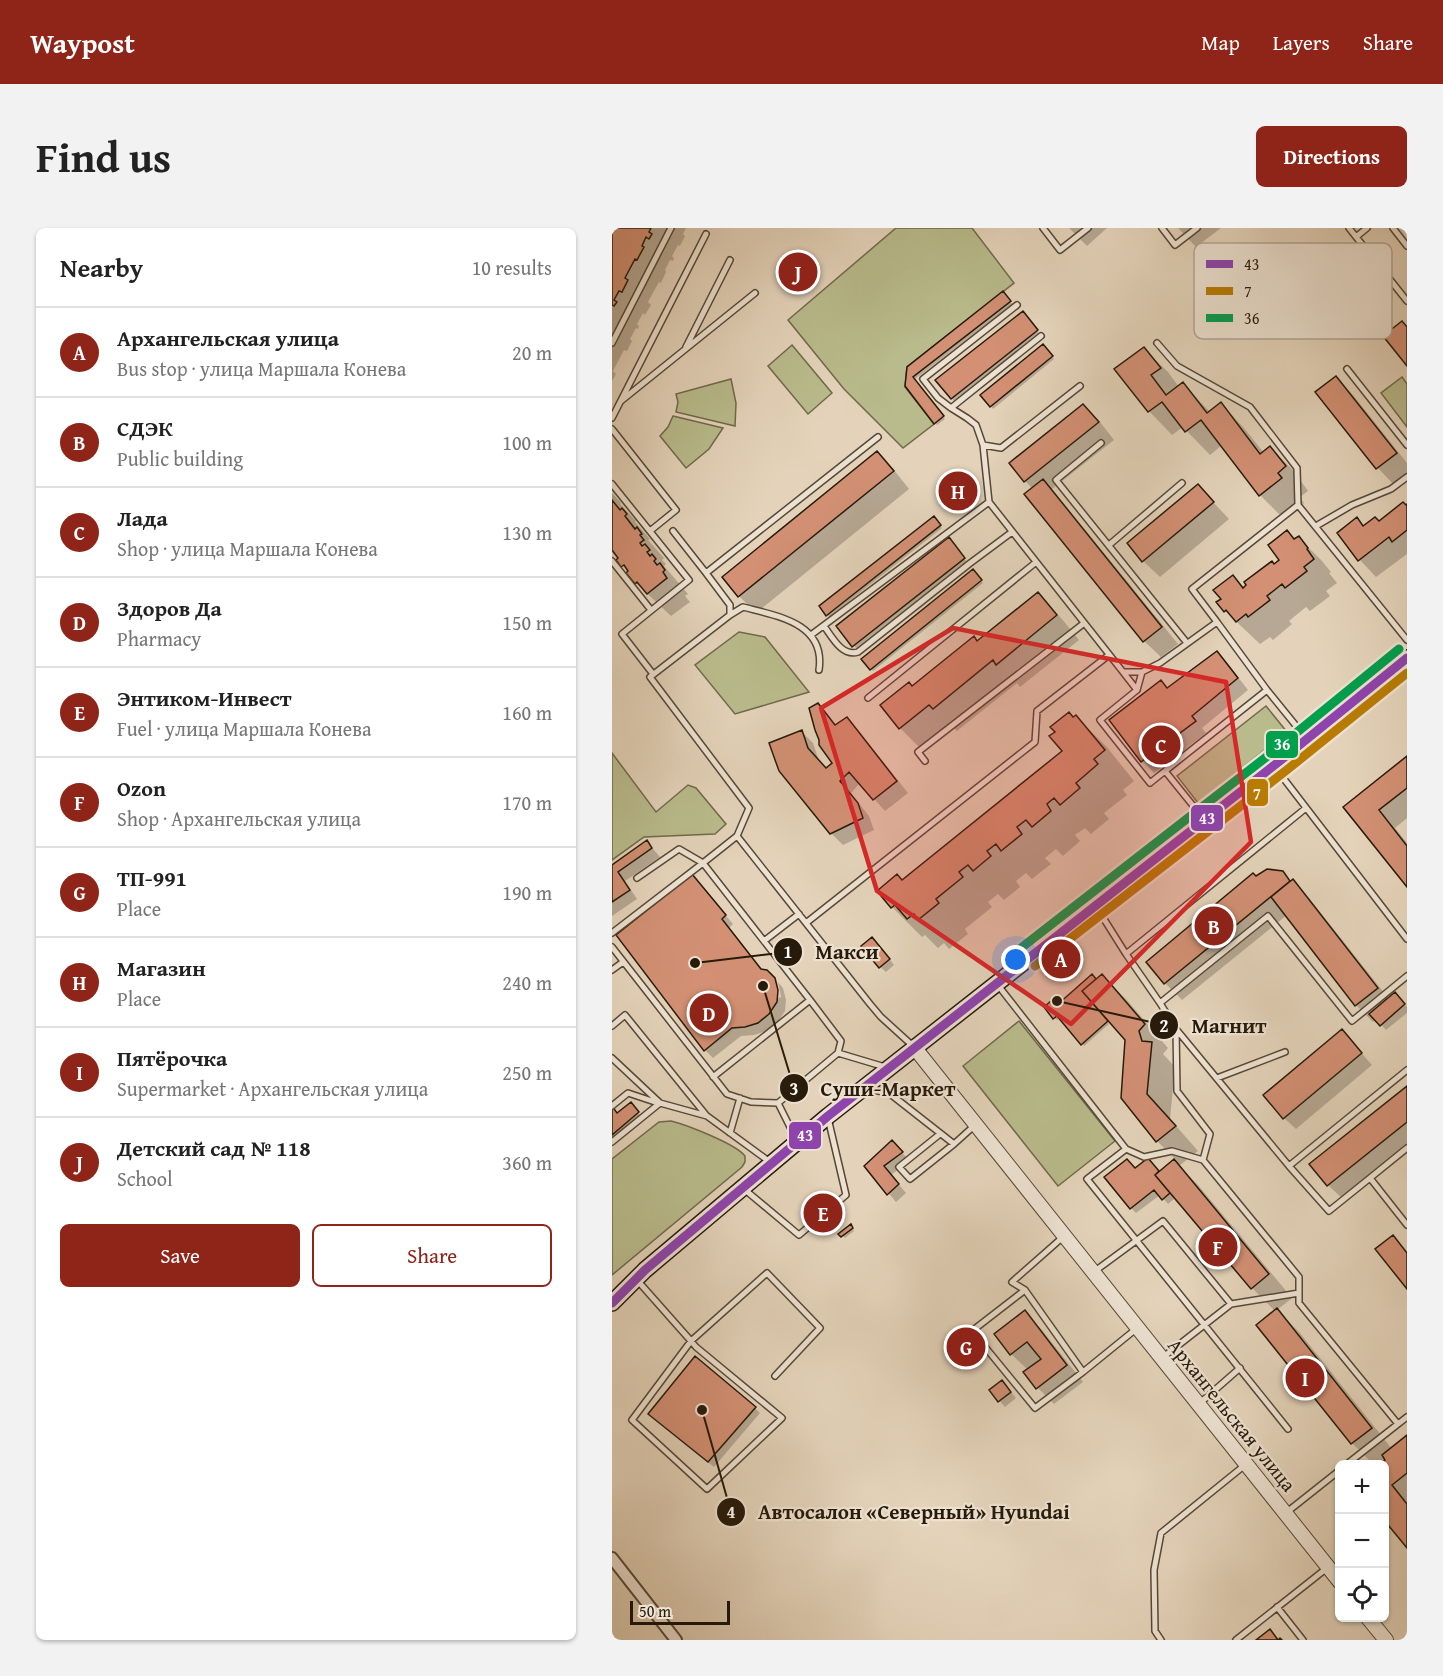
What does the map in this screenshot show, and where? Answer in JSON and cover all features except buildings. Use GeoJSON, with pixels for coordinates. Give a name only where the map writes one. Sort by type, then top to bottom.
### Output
{"type":"FeatureCollection","features":[{"type":"Feature","properties":{"kind":"main road"},"geometry":{"type":"LineString","coordinates":[[612,1303],[636,1279],[742,1188],[888,1067],[1407,658]]}},
{"type":"Feature","properties":{"kind":"street","name":"Архангельская улица"},"geometry":{"type":"LineString","coordinates":[[914,1047],[1335,1576]]}},
{"type":"Feature","properties":{"kind":"street"},"geometry":{"type":"LineString","coordinates":[[612,1558],[676,1640]]}},
{"type":"Feature","properties":{"kind":"street"},"geometry":{"type":"LineString","coordinates":[[1372,1622],[1386,1640]]}},
{"type":"Feature","properties":{"kind":"lane"},"geometry":{"type":"LineString","coordinates":[[612,343],[671,228]]}},
{"type":"Feature","properties":{"kind":"lane"},"geometry":{"type":"LineString","coordinates":[[1043,228],[1060,250],[1088,228]]}},
{"type":"Feature","properties":{"kind":"lane"},"geometry":{"type":"LineString","coordinates":[[1162,228],[1175,245],[1197,228]]}},
{"type":"Feature","properties":{"kind":"lane"},"geometry":{"type":"LineString","coordinates":[[1349,228],[1361,243]]}},
{"type":"Feature","properties":{"kind":"lane"},"geometry":{"type":"LineString","coordinates":[[1356,237],[1366,228]]}},
{"type":"Feature","properties":{"kind":"lane"},"geometry":{"type":"LineString","coordinates":[[1393,228],[1407,246]]}},
{"type":"Feature","properties":{"kind":"lane"},"geometry":{"type":"LineString","coordinates":[[612,418],[706,234]]}},
{"type":"Feature","properties":{"kind":"lane"},"geometry":{"type":"LineString","coordinates":[[685,350],[730,260]]}},
{"type":"Feature","properties":{"kind":"lane"},"geometry":{"type":"LineString","coordinates":[[1392,282],[1407,301]]}},
{"type":"Feature","properties":{"kind":"lane"},"geometry":{"type":"LineString","coordinates":[[620,402],[755,293]]}},
{"type":"Feature","properties":{"kind":"lane"},"geometry":{"type":"LineString","coordinates":[[1017,306],[923,380],[938,398],[976,425],[983,445],[989,502],[1137,690]]}},
{"type":"Feature","properties":{"kind":"lane"},"geometry":{"type":"LineString","coordinates":[[951,408],[1041,336]]}},
{"type":"Feature","properties":{"kind":"lane"},"geometry":{"type":"LineString","coordinates":[[1157,343],[1177,366],[1250,407],[1297,468],[1298,505],[1407,640]]}},
{"type":"Feature","properties":{"kind":"lane"},"geometry":{"type":"LineString","coordinates":[[1347,369],[1407,445]]}},
{"type":"Feature","properties":{"kind":"lane"},"geometry":{"type":"LineString","coordinates":[[983,445],[1001,448],[1080,386]]}},
{"type":"Feature","properties":{"kind":"lane"},"geometry":{"type":"LineString","coordinates":[[612,429],[676,510],[650,531]]}},
{"type":"Feature","properties":{"kind":"lane"},"geometry":{"type":"LineString","coordinates":[[706,573],[878,437]]}},
{"type":"Feature","properties":{"kind":"lane"},"geometry":{"type":"LineString","coordinates":[[1101,443],[1056,480],[1187,643]]}},
{"type":"Feature","properties":{"kind":"lane"},"geometry":{"type":"LineString","coordinates":[[1316,526],[1352,505],[1391,489],[1407,477]]}},
{"type":"Feature","properties":{"kind":"lane"},"geometry":{"type":"LineString","coordinates":[[1109,545],[1182,483]]}},
{"type":"Feature","properties":{"kind":"lane"},"geometry":{"type":"LineString","coordinates":[[612,484],[689,580],[622,634],[653,674]]}},
{"type":"Feature","properties":{"kind":"lane"},"geometry":{"type":"LineString","coordinates":[[812,635],[989,502]]}},
{"type":"Feature","properties":{"kind":"lane"},"geometry":{"type":"LineString","coordinates":[[1298,505],[1192,589],[1267,690],[1307,739]]}},
{"type":"Feature","properties":{"kind":"lane"},"geometry":{"type":"LineString","coordinates":[[673,531],[730,605],[730,615]]}},
{"type":"Feature","properties":{"kind":"lane"},"geometry":{"type":"LineString","coordinates":[[824,626],[846,652],[853,654],[858,652],[1012,532]]}},
{"type":"Feature","properties":{"kind":"lane"},"geometry":{"type":"LineString","coordinates":[[612,561],[651,610]]}},
{"type":"Feature","properties":{"kind":"lane"},"geometry":{"type":"LineString","coordinates":[[868,698],[1035,563]]}},
{"type":"Feature","properties":{"kind":"lane"},"geometry":{"type":"LineString","coordinates":[[612,933],[737,836],[749,807],[650,677],[743,607],[804,628],[818,645],[819,670]]}},
{"type":"Feature","properties":{"kind":"lane"},"geometry":{"type":"LineString","coordinates":[[1123,672],[1142,672],[1160,663],[1217,622]]}},
{"type":"Feature","properties":{"kind":"lane"},"geometry":{"type":"LineString","coordinates":[[925,761],[918,752],[1083,624]]}},
{"type":"Feature","properties":{"kind":"lane"},"geometry":{"type":"LineString","coordinates":[[806,923],[1035,742],[1037,711],[1108,655]]}},
{"type":"Feature","properties":{"kind":"lane"},"geometry":{"type":"LineString","coordinates":[[1142,672],[1137,690],[1100,720],[1150,783],[1267,690]]}},
{"type":"Feature","properties":{"kind":"lane"},"geometry":{"type":"LineString","coordinates":[[1273,765],[1407,939]]}},
{"type":"Feature","properties":{"kind":"lane"},"geometry":{"type":"LineString","coordinates":[[1165,771],[1204,819]]}},
{"type":"Feature","properties":{"kind":"lane"},"geometry":{"type":"LineString","coordinates":[[1126,954],[1306,808]]}},
{"type":"Feature","properties":{"kind":"lane"},"geometry":{"type":"LineString","coordinates":[[737,836],[881,1017],[914,1047]]}},
{"type":"Feature","properties":{"kind":"lane"},"geometry":{"type":"LineString","coordinates":[[612,947],[728,1094],[751,1102],[778,1103],[838,1053],[840,1041],[703,863],[679,849],[637,878]]}},
{"type":"Feature","properties":{"kind":"lane"},"geometry":{"type":"LineString","coordinates":[[1095,905],[1176,1029],[1329,1211],[1407,1148]]}},
{"type":"Feature","properties":{"kind":"lane"},"geometry":{"type":"LineString","coordinates":[[764,940],[799,914]]}},
{"type":"Feature","properties":{"kind":"lane"},"geometry":{"type":"LineString","coordinates":[[1160,1003],[1268,916],[1352,1021],[1407,976]]}},
{"type":"Feature","properties":{"kind":"lane"},"geometry":{"type":"LineString","coordinates":[[612,970],[623,962]]}},
{"type":"Feature","properties":{"kind":"lane"},"geometry":{"type":"LineString","coordinates":[[996,983],[1126,1149],[1144,1157],[1172,1151],[1203,1160],[1299,1277],[1299,1303],[1398,1424]]}},
{"type":"Feature","properties":{"kind":"lane"},"geometry":{"type":"LineString","coordinates":[[714,1077],[810,1000]]}},
{"type":"Feature","properties":{"kind":"lane"},"geometry":{"type":"LineString","coordinates":[[612,1026],[625,1015],[707,1116],[772,1163]]}},
{"type":"Feature","properties":{"kind":"lane"},"geometry":{"type":"LineString","coordinates":[[1176,1029],[1177,1091],[1210,1134],[1203,1160]]}},
{"type":"Feature","properties":{"kind":"lane"},"geometry":{"type":"LineString","coordinates":[[1217,1078],[1285,1052]]}},
{"type":"Feature","properties":{"kind":"lane"},"geometry":{"type":"LineString","coordinates":[[838,1053],[888,1067]]}},
{"type":"Feature","properties":{"kind":"lane"},"geometry":{"type":"LineString","coordinates":[[612,1058],[660,1103]]}},
{"type":"Feature","properties":{"kind":"lane"},"geometry":{"type":"LineString","coordinates":[[1289,1166],[1407,1070]]}},
{"type":"Feature","properties":{"kind":"lane"},"geometry":{"type":"LineString","coordinates":[[863,1088],[889,1094],[954,1144]]}},
{"type":"Feature","properties":{"kind":"lane"},"geometry":{"type":"LineString","coordinates":[[612,1106],[628,1093],[707,1116]]}},
{"type":"Feature","properties":{"kind":"lane"},"geometry":{"type":"LineString","coordinates":[[730,1133],[740,1098]]}},
{"type":"Feature","properties":{"kind":"lane"},"geometry":{"type":"LineString","coordinates":[[612,1142],[660,1103]]}},
{"type":"Feature","properties":{"kind":"lane"},"geometry":{"type":"LineString","coordinates":[[778,1103],[797,1142]]}},
{"type":"Feature","properties":{"kind":"lane"},"geometry":{"type":"LineString","coordinates":[[742,1188],[799,1235],[846,1195],[828,1116]]}},
{"type":"Feature","properties":{"kind":"lane"},"geometry":{"type":"LineString","coordinates":[[940,1134],[899,1167],[910,1179],[976,1125]]}},
{"type":"Feature","properties":{"kind":"lane"},"geometry":{"type":"LineString","coordinates":[[1126,1149],[1087,1179],[1288,1429]]}},
{"type":"Feature","properties":{"kind":"lane"},"geometry":{"type":"LineString","coordinates":[[1370,1178],[1407,1225]]}},
{"type":"Feature","properties":{"kind":"lane"},"geometry":{"type":"LineString","coordinates":[[1093,1272],[1163,1221],[1231,1304]]}},
{"type":"Feature","properties":{"kind":"lane"},"geometry":{"type":"LineString","coordinates":[[1065,1236],[1012,1282],[1024,1290],[1083,1372]]}},
{"type":"Feature","properties":{"kind":"lane"},"geometry":{"type":"LineString","coordinates":[[636,1279],[691,1341],[700,1350],[782,1418],[707,1489],[632,1420],[691,1341],[767,1273],[820,1328],[775,1376]]}},
{"type":"Feature","properties":{"kind":"lane"},"geometry":{"type":"LineString","coordinates":[[1024,1290],[972,1331],[1035,1408],[1138,1328]]}},
{"type":"Feature","properties":{"kind":"lane"},"geometry":{"type":"LineString","coordinates":[[1162,1358],[1231,1304],[1299,1293]]}},
{"type":"Feature","properties":{"kind":"lane"},"geometry":{"type":"LineString","coordinates":[[1198,1404],[1240,1368]]}},
{"type":"Feature","properties":{"kind":"lane"},"geometry":{"type":"LineString","coordinates":[[1352,1460],[1407,1417]]}},
{"type":"Feature","properties":{"kind":"lane"},"geometry":{"type":"LineString","coordinates":[[1161,1640],[1155,1631],[1154,1570],[1161,1533],[1246,1464]]}},
{"type":"Feature","properties":{"kind":"lane"},"geometry":{"type":"LineString","coordinates":[[1285,1513],[1335,1474]]}},
{"type":"Feature","properties":{"kind":"lane"},"geometry":{"type":"LineString","coordinates":[[1236,1640],[1328,1567]]}},
{"type":"Feature","properties":{"kind":"lane"},"geometry":{"type":"LineString","coordinates":[[1277,1607],[1303,1640]]}},
{"type":"Feature","properties":{"kind":"highlighted area"},"geometry":{"type":"Polygon","coordinates":[[[953,628],[1226,682],[1251,842],[1071,1024],[877,891],[821,708],[953,628]]]}},
{"type":"Feature","properties":{"kind":"green space"},"geometry":{"type":"Polygon","coordinates":[[[896,228],[972,228],[1014,283],[907,367],[905,387],[934,424],[903,448],[844,389],[788,320],[896,228]]]}},
{"type":"Feature","properties":{"kind":"green space"},"geometry":{"type":"Polygon","coordinates":[[[792,345],[832,393],[808,414],[768,366],[792,345]]]}},
{"type":"Feature","properties":{"kind":"green space"},"geometry":{"type":"Polygon","coordinates":[[[1402,377],[1407,384],[1407,427],[1381,393],[1402,377]]]}},
{"type":"Feature","properties":{"kind":"green space"},"geometry":{"type":"Polygon","coordinates":[[[731,379],[736,403],[735,426],[676,412],[678,402],[676,394],[731,379]]]}},
{"type":"Feature","properties":{"kind":"green space"},"geometry":{"type":"Polygon","coordinates":[[[673,416],[723,428],[709,449],[686,468],[660,436],[668,427],[673,416]]]}},
{"type":"Feature","properties":{"kind":"green space"},"geometry":{"type":"Polygon","coordinates":[[[739,632],[765,637],[809,692],[735,714],[695,665],[739,632]]]}},
{"type":"Feature","properties":{"kind":"green space"},"geometry":{"type":"Polygon","coordinates":[[[1266,706],[1287,732],[1198,803],[1177,776],[1266,706]]]}},
{"type":"Feature","properties":{"kind":"green space"},"geometry":{"type":"Polygon","coordinates":[[[612,753],[656,812],[688,785],[696,788],[726,824],[715,834],[644,837],[612,860],[612,753]]]}},
{"type":"Feature","properties":{"kind":"green space"},"geometry":{"type":"Polygon","coordinates":[[[1019,1021],[1115,1141],[1058,1186],[963,1066],[1019,1021]]]}},
{"type":"Feature","properties":{"kind":"green space"},"geometry":{"type":"Polygon","coordinates":[[[671,1121],[732,1146],[745,1156],[745,1162],[742,1167],[612,1275],[612,1159],[659,1122],[671,1121]]]}},
{"type":"Feature","properties":{"kind":"transit line","name":"36"},"geometry":{"type":"LineString","coordinates":[[1021,948],[1274,751],[1399,649]]}},
{"type":"Feature","properties":{"kind":"transit line","name":"43"},"geometry":{"type":"LineString","coordinates":[[612,1303],[645,1270],[828,1116],[1281,760],[1407,658]]}},
{"type":"Feature","properties":{"kind":"transit line","name":"7"},"geometry":{"type":"LineString","coordinates":[[1035,966],[1407,673]]}},
{"type":"Feature","properties":{"kind":"place","name":"Детский сад № 118"},"geometry":{"type":"Point","coordinates":[798,272]}},
{"type":"Feature","properties":{"kind":"place","name":"Магазин"},"geometry":{"type":"Point","coordinates":[958,491]}},
{"type":"Feature","properties":{"kind":"place","name":"Лада"},"geometry":{"type":"Point","coordinates":[1161,745]}},
{"type":"Feature","properties":{"kind":"place","name":"СДЭК"},"geometry":{"type":"Point","coordinates":[1214,926]}},
{"type":"Feature","properties":{"kind":"place","name":"Архангельская улица"},"geometry":{"type":"Point","coordinates":[1061,959]}},
{"type":"Feature","properties":{"kind":"place","name":"Макси"},"geometry":{"type":"Point","coordinates":[695,963]}},
{"type":"Feature","properties":{"kind":"place","name":"Суши-Маркет"},"geometry":{"type":"Point","coordinates":[763,986]}},
{"type":"Feature","properties":{"kind":"place","name":"Магнит"},"geometry":{"type":"Point","coordinates":[1057,1001]}},
{"type":"Feature","properties":{"kind":"place","name":"Здоров Да"},"geometry":{"type":"Point","coordinates":[709,1013]}},
{"type":"Feature","properties":{"kind":"place","name":"Энтиком-Инвест"},"geometry":{"type":"Point","coordinates":[823,1213]}},
{"type":"Feature","properties":{"kind":"place","name":"Ozon"},"geometry":{"type":"Point","coordinates":[1218,1247]}},
{"type":"Feature","properties":{"kind":"place","name":"ТП-991"},"geometry":{"type":"Point","coordinates":[966,1347]}},
{"type":"Feature","properties":{"kind":"place","name":"Пятёрочка"},"geometry":{"type":"Point","coordinates":[1305,1378]}},
{"type":"Feature","properties":{"kind":"place","name":"Автосалон «Северный» Hyundai"},"geometry":{"type":"Point","coordinates":[702,1410]}}]}
